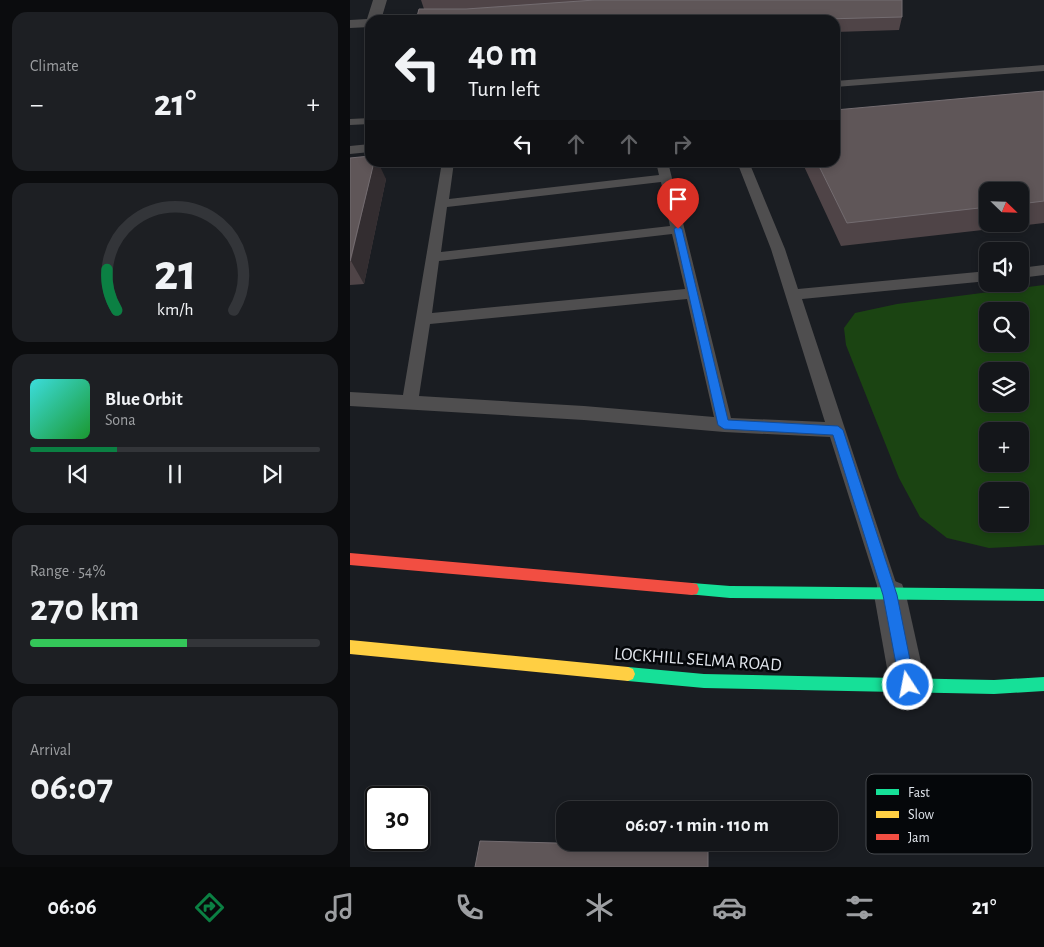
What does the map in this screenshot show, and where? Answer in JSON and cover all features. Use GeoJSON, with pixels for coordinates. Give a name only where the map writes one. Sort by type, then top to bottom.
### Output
{"type":"FeatureCollection","features":[{"type":"Feature","properties":{"kind":"main road"},"geometry":{"type":"LineString","coordinates":[[350,559],[730,592],[1044,595]]}},
{"type":"Feature","properties":{"kind":"main road","name":"LOCKHILL SELMA ROAD"},"geometry":{"type":"LineString","coordinates":[[350,646],[704,681],[994,687],[1044,684]]}},
{"type":"Feature","properties":{"kind":"street"},"geometry":{"type":"LineString","coordinates":[[376,15],[380,0]]}},
{"type":"Feature","properties":{"kind":"street"},"geometry":{"type":"LineString","coordinates":[[350,24],[365,23]]}},
{"type":"Feature","properties":{"kind":"street"},"geometry":{"type":"LineString","coordinates":[[890,595],[908,685]]}},
{"type":"Feature","properties":{"kind":"lane"},"geometry":{"type":"LineString","coordinates":[[840,84],[1044,68]]}},
{"type":"Feature","properties":{"kind":"lane"},"geometry":{"type":"LineString","coordinates":[[350,122],[365,121]]}},
{"type":"Feature","properties":{"kind":"lane"},"geometry":{"type":"LineString","coordinates":[[350,150],[365,148]]}},
{"type":"Feature","properties":{"kind":"lane"},"geometry":{"type":"LineString","coordinates":[[410,403],[447,167]]}},
{"type":"Feature","properties":{"kind":"lane"},"geometry":{"type":"LineString","coordinates":[[663,167],[724,425]]}},
{"type":"Feature","properties":{"kind":"lane"},"geometry":{"type":"LineString","coordinates":[[745,167],[794,295],[890,595]]}},
{"type":"Feature","properties":{"kind":"lane"},"geometry":{"type":"LineString","coordinates":[[441,204],[666,178]]}},
{"type":"Feature","properties":{"kind":"lane"},"geometry":{"type":"LineString","coordinates":[[433,257],[678,229]]}},
{"type":"Feature","properties":{"kind":"lane"},"geometry":{"type":"LineString","coordinates":[[1029,271],[1044,270]]}},
{"type":"Feature","properties":{"kind":"lane"},"geometry":{"type":"LineString","coordinates":[[794,295],[979,277]]}},
{"type":"Feature","properties":{"kind":"lane"},"geometry":{"type":"LineString","coordinates":[[424,319],[692,292]]}},
{"type":"Feature","properties":{"kind":"lane"},"geometry":{"type":"LineString","coordinates":[[350,399],[584,413],[724,425],[838,430]]}},
{"type":"Feature","properties":{"kind":"green space"},"geometry":{"type":"Polygon","coordinates":[[[1044,285],[1044,545],[989,548],[947,538],[920,517],[899,478],[846,345],[844,328],[855,313],[897,304],[990,292],[1029,292],[1029,287],[1044,285]]]}},
{"type":"Feature","properties":{"kind":"building"},"geometry":{"type":"Polygon","coordinates":[[[595,0],[902,0],[902,17],[840,19],[840,15],[417,15],[419,9],[466,9],[595,0]]]}},
{"type":"Feature","properties":{"kind":"building"},"geometry":{"type":"Polygon","coordinates":[[[1044,91],[1044,201],[1029,203],[1029,182],[979,182],[979,208],[847,223],[819,167],[840,167],[840,110],[1044,91]]]}},
{"type":"Feature","properties":{"kind":"building"},"geometry":{"type":"Polygon","coordinates":[[[365,156],[365,167],[373,167],[350,261],[350,158],[365,156]]]}},
{"type":"Feature","properties":{"kind":"building"},"geometry":{"type":"Polygon","coordinates":[[[480,841],[556,843],[556,851],[708,851],[708,867],[475,867],[480,841]]]}},
{"type":"Feature","properties":{"kind":"traffic: fast"},"geometry":{"type":"LineString","coordinates":[[692,589],[730,592],[1044,595]]}},
{"type":"Feature","properties":{"kind":"traffic: fast"},"geometry":{"type":"LineString","coordinates":[[628,674],[704,681],[994,687],[1044,684]]}},
{"type":"Feature","properties":{"kind":"traffic: slow"},"geometry":{"type":"LineString","coordinates":[[350,647],[628,674]]}},
{"type":"Feature","properties":{"kind":"traffic: jam"},"geometry":{"type":"LineString","coordinates":[[350,559],[692,589]]}},
{"type":"Feature","properties":{"kind":"route"},"geometry":{"type":"LineString","coordinates":[[678,229],[724,425],[838,430],[890,595],[908,685]]}}]}
